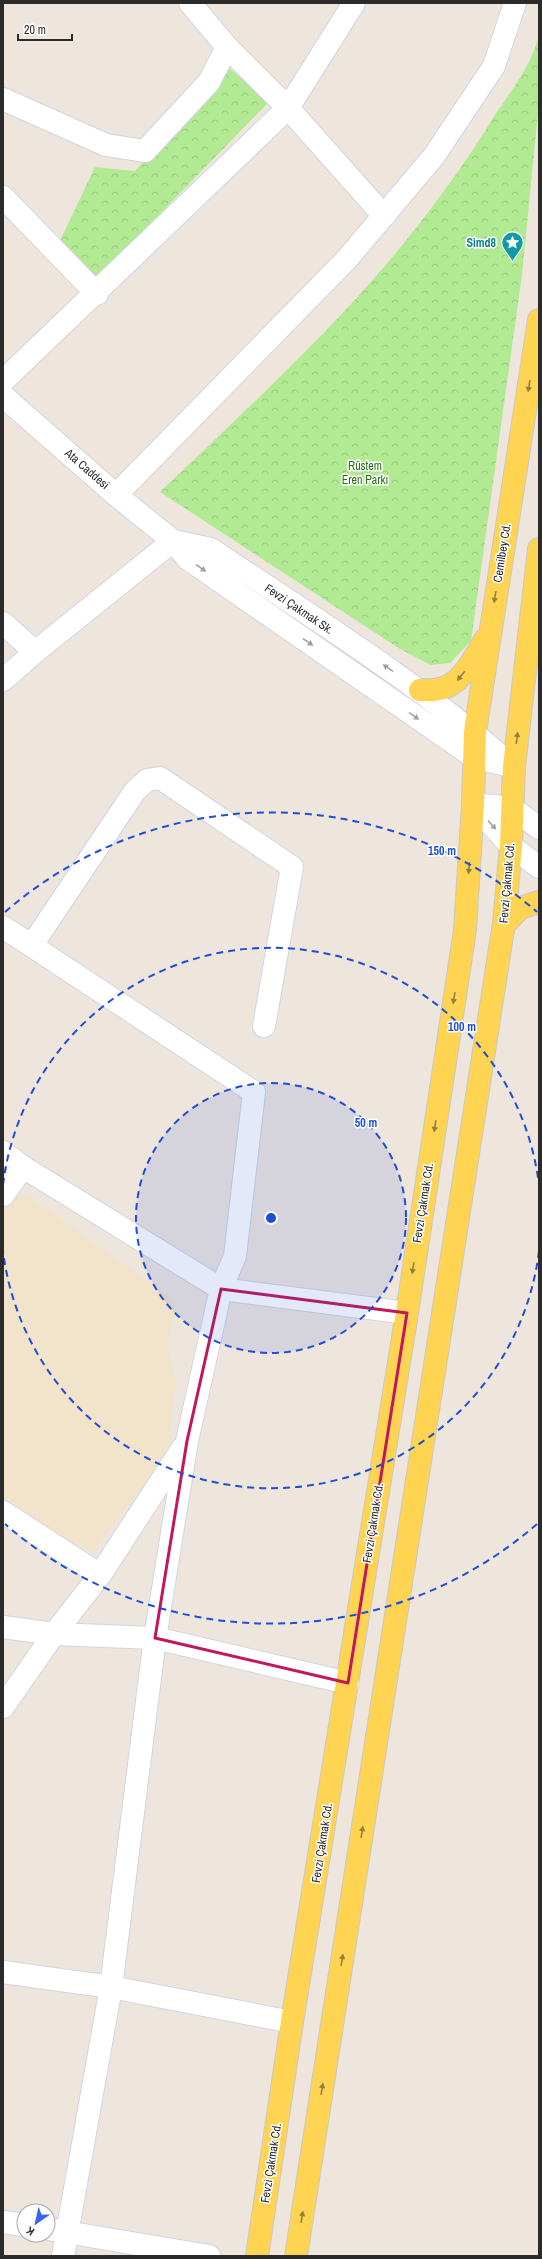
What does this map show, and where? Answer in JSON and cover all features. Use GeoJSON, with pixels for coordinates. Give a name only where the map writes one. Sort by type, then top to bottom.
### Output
{"type":"FeatureCollection","features":[{"type":"Feature","properties":{"kind":"main road","name":"Cemilbey Cd."},"geometry":{"type":"LineString","coordinates":[[474,796],[474,732],[539,320]]}},
{"type":"Feature","properties":{"kind":"main road"},"geometry":{"type":"LineString","coordinates":[[512,799],[514,766],[539,550]]}},
{"type":"Feature","properties":{"kind":"main road"},"geometry":{"type":"LineString","coordinates":[[420,690],[440,690],[456,681],[473,660],[490,632]]}},
{"type":"Feature","properties":{"kind":"main road","name":"Fevzi Çakmak Cd."},"geometry":{"type":"LineString","coordinates":[[257,2256],[292,2022],[348,1683],[465,930],[474,796]]}},
{"type":"Feature","properties":{"kind":"main road","name":"Fevzi Çakmak Cd."},"geometry":{"type":"LineString","coordinates":[[296,2256],[504,925],[511,846],[512,799]]}},
{"type":"Feature","properties":{"kind":"main road"},"geometry":{"type":"LineString","coordinates":[[504,925],[520,908],[539,902]]}},
{"type":"Feature","properties":{"kind":"street"},"geometry":{"type":"LineString","coordinates":[[190,3],[227,47],[288,108],[384,216]]}},
{"type":"Feature","properties":{"kind":"street"},"geometry":{"type":"LineString","coordinates":[[3,381],[97,294],[288,108],[354,3]]}},
{"type":"Feature","properties":{"kind":"street"},"geometry":{"type":"LineString","coordinates":[[116,495],[347,259],[434,156],[494,66],[515,3]]}},
{"type":"Feature","properties":{"kind":"street"},"geometry":{"type":"LineString","coordinates":[[3,99],[106,145],[145,151],[209,82],[227,47]]}},
{"type":"Feature","properties":{"kind":"street"},"geometry":{"type":"LineString","coordinates":[[3,197],[97,294]]}},
{"type":"Feature","properties":{"kind":"street","name":"Ata Caddesi"},"geometry":{"type":"LineString","coordinates":[[3,396],[116,495],[173,541],[188,558],[474,757]]}},
{"type":"Feature","properties":{"kind":"street"},"geometry":{"type":"LineString","coordinates":[[3,680],[35,652],[173,541]]}},
{"type":"Feature","properties":{"kind":"street","name":"Fevzi Çakmak Sk."},"geometry":{"type":"LineString","coordinates":[[173,541],[211,549],[420,690],[474,732],[514,766]]}},
{"type":"Feature","properties":{"kind":"street"},"geometry":{"type":"LineString","coordinates":[[3,623],[35,652]]}},
{"type":"Feature","properties":{"kind":"street"},"geometry":{"type":"LineString","coordinates":[[474,757],[514,766]]}},
{"type":"Feature","properties":{"kind":"street"},"geometry":{"type":"LineString","coordinates":[[32,945],[135,791],[147,780],[160,778],[292,867],[264,1026]]}},
{"type":"Feature","properties":{"kind":"street"},"geometry":{"type":"LineString","coordinates":[[474,796],[512,799],[539,828]]}},
{"type":"Feature","properties":{"kind":"street"},"geometry":{"type":"LineString","coordinates":[[474,796],[511,846],[539,866]]}},
{"type":"Feature","properties":{"kind":"street"},"geometry":{"type":"LineString","coordinates":[[3,927],[254,1092],[235,1256],[221,1289],[187,1441],[155,1638],[111,1987],[58,2230],[63,2256]]}},
{"type":"Feature","properties":{"kind":"street"},"geometry":{"type":"LineString","coordinates":[[3,1152],[23,1167],[221,1289],[406,1313]]}},
{"type":"Feature","properties":{"kind":"street"},"geometry":{"type":"LineString","coordinates":[[3,1195],[23,1167]]}},
{"type":"Feature","properties":{"kind":"street"},"geometry":{"type":"LineString","coordinates":[[3,1707],[54,1634],[100,1574],[187,1441]]}},
{"type":"Feature","properties":{"kind":"street"},"geometry":{"type":"LineString","coordinates":[[3,1512],[100,1574]]}},
{"type":"Feature","properties":{"kind":"street"},"geometry":{"type":"LineString","coordinates":[[3,1627],[54,1634],[155,1638],[348,1683]]}},
{"type":"Feature","properties":{"kind":"street"},"geometry":{"type":"LineString","coordinates":[[3,1972],[111,1987],[292,2022]]}},
{"type":"Feature","properties":{"kind":"street"},"geometry":{"type":"LineString","coordinates":[[3,2222],[16,2224]]}},
{"type":"Feature","properties":{"kind":"street"},"geometry":{"type":"LineString","coordinates":[[58,2230],[209,2256]]}},
{"type":"Feature","properties":{"kind":"highlighted area"},"geometry":{"type":"Polygon","coordinates":[[[221,1289],[407,1313],[348,1683],[155,1638],[187,1441],[221,1289]]]}},
{"type":"Feature","properties":{"kind":"shaded area"},"geometry":{"type":"Polygon","coordinates":[[[19,1195],[29,1197],[172,1298],[176,1312],[167,1343],[176,1383],[168,1449],[157,1468],[92,1554],[3,1499],[3,1209],[19,1195]]]}},
{"type":"Feature","properties":{"kind":"green space","name":"Rüstem Eren Parkı"},"geometry":{"type":"Polygon","coordinates":[[[539,34],[539,103],[522,275],[471,641],[450,663],[431,665],[400,649],[160,492],[331,326],[399,249],[455,176],[513,88],[532,56],[539,34]]]}},
{"type":"Feature","properties":{"kind":"green space"},"geometry":{"type":"Polygon","coordinates":[[[229,68],[270,101],[97,278],[57,247],[95,167],[135,171],[229,68]]]}},
{"type":"Feature","properties":{"kind":"place","name":"Simd8"},"geometry":{"type":"Point","coordinates":[512,262]}}]}
